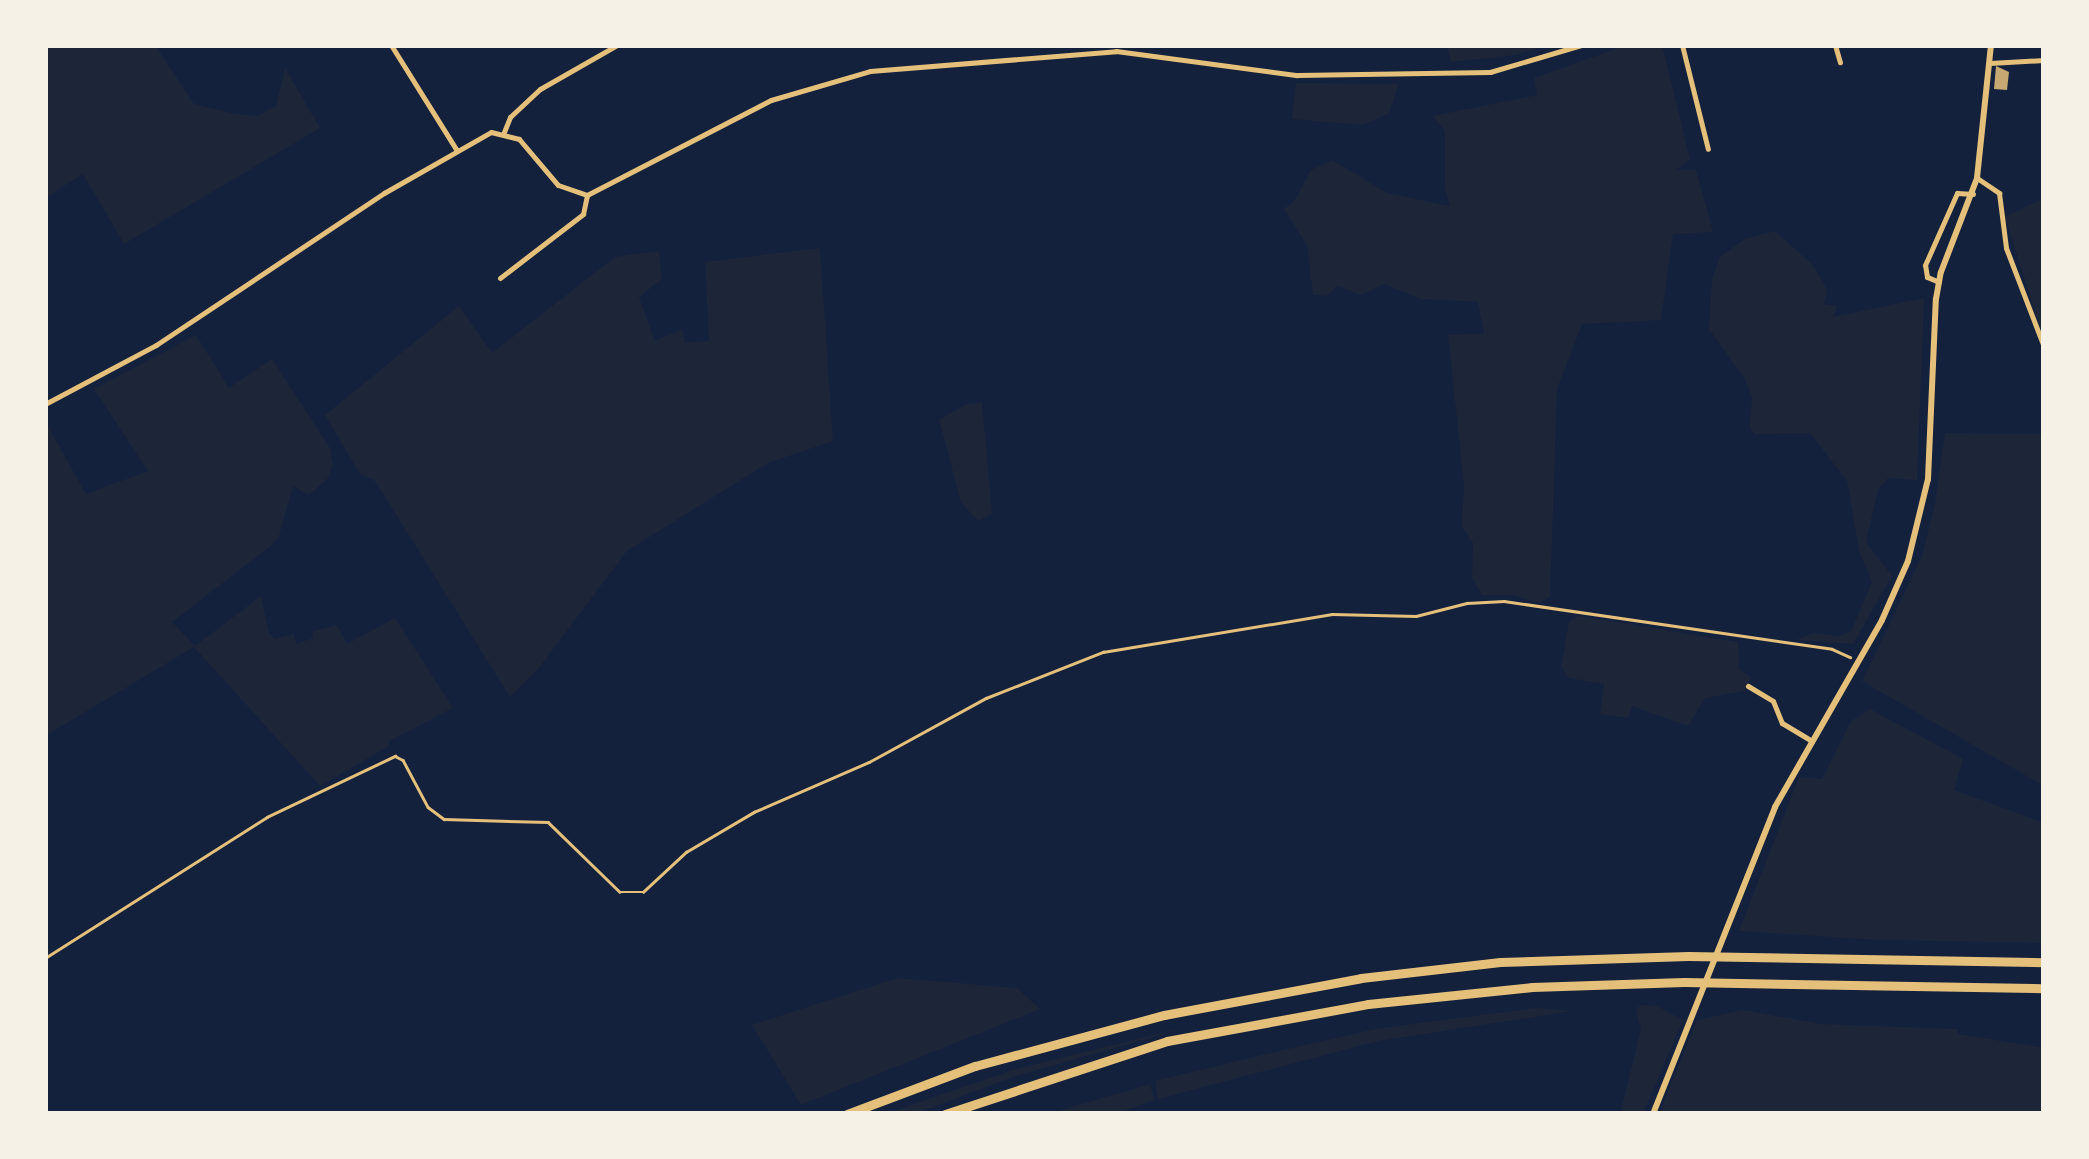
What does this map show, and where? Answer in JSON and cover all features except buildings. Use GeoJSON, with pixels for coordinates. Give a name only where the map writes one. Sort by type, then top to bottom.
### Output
{"type":"FeatureCollection","features":[{"type":"Feature","properties":{"kind":"highway"},"geometry":{"type":"LineString","coordinates":[[847,1114],[975,1066],[1164,1014],[1361,978],[1500,962],[1688,956],[2044,962]]}},
{"type":"Feature","properties":{"kind":"highway"},"geometry":{"type":"LineString","coordinates":[[946,1114],[1167,1042],[1368,1004],[1532,987],[1684,982],[2044,988]]}},
{"type":"Feature","properties":{"kind":"street"},"geometry":{"type":"LineString","coordinates":[[391,45],[456,148]]}},
{"type":"Feature","properties":{"kind":"street"},"geometry":{"type":"LineString","coordinates":[[504,132],[510,117],[540,88],[617,45]]}},
{"type":"Feature","properties":{"kind":"street"},"geometry":{"type":"LineString","coordinates":[[45,404],[156,346],[456,148],[485,134],[504,132],[524,143],[558,185],[587,195],[758,106],[870,71],[1116,51],[1297,75],[1478,73],[1512,68],[1581,45]]}},
{"type":"Feature","properties":{"kind":"street"},"geometry":{"type":"LineString","coordinates":[[1682,45],[1708,149]]}},
{"type":"Feature","properties":{"kind":"street"},"geometry":{"type":"LineString","coordinates":[[1834,45],[1840,62]]}},
{"type":"Feature","properties":{"kind":"street"},"geometry":{"type":"LineString","coordinates":[[1653,1114],[1775,807],[1899,586],[1924,498],[1939,282],[1977,178],[1991,45]]}},
{"type":"Feature","properties":{"kind":"street"},"geometry":{"type":"LineString","coordinates":[[1990,63],[2044,60]]}},
{"type":"Feature","properties":{"kind":"street"},"geometry":{"type":"LineString","coordinates":[[1977,178],[1999,193],[2006,248],[2044,348]]}},
{"type":"Feature","properties":{"kind":"street"},"geometry":{"type":"LineString","coordinates":[[1939,282],[1927,276],[1926,264],[1954,197],[1962,191],[1973,194]]}},
{"type":"Feature","properties":{"kind":"street"},"geometry":{"type":"LineString","coordinates":[[500,278],[583,214],[587,195]]}},
{"type":"Feature","properties":{"kind":"street"},"geometry":{"type":"LineString","coordinates":[[1748,686],[1774,701],[1782,723],[1810,740]]}},
{"type":"Feature","properties":{"kind":"path"},"geometry":{"type":"LineString","coordinates":[[45,958],[267,817],[395,756],[403,760],[428,808],[444,819],[548,822],[620,892],[642,892],[686,852],[754,812],[869,762],[986,698],[1104,652],[1332,614],[1416,616],[1467,603],[1504,601],[1832,648],[1858,662]]}},
{"type":"Feature","properties":{"kind":"shaded area"},"geometry":{"type":"Polygon","coordinates":[[[45,45],[155,45],[194,104],[235,114],[258,116],[276,106],[285,68],[320,128],[124,244],[83,174],[45,198],[45,45]]]}},
{"type":"Feature","properties":{"kind":"shaded area"},"geometry":{"type":"Polygon","coordinates":[[[1447,45],[1549,45],[1516,55],[1451,62],[1447,45]]]}},
{"type":"Feature","properties":{"kind":"shaded area"},"geometry":{"type":"Polygon","coordinates":[[[1627,45],[1662,45],[1690,160],[1676,170],[1696,170],[1713,232],[1673,234],[1661,320],[1582,324],[1557,389],[1550,597],[1538,603],[1512,595],[1482,595],[1472,578],[1473,543],[1462,526],[1464,485],[1448,335],[1484,334],[1478,302],[1421,299],[1384,284],[1361,295],[1338,286],[1326,296],[1313,295],[1307,245],[1284,209],[1295,200],[1311,170],[1332,160],[1387,193],[1450,206],[1445,188],[1445,131],[1433,116],[1537,95],[1534,78],[1627,45]]]}},
{"type":"Feature","properties":{"kind":"shaded area"},"geometry":{"type":"Polygon","coordinates":[[[1296,83],[1399,84],[1389,113],[1363,125],[1292,119],[1296,83]]]}},
{"type":"Feature","properties":{"kind":"shaded area"},"geometry":{"type":"Polygon","coordinates":[[[2044,198],[2044,340],[2005,217],[2044,198]]]}},
{"type":"Feature","properties":{"kind":"shaded area"},"geometry":{"type":"Polygon","coordinates":[[[1775,231],[1813,265],[1827,290],[1824,304],[1837,306],[1833,317],[1924,298],[1917,480],[1888,478],[1878,490],[1866,542],[1892,576],[1853,644],[1796,640],[1813,633],[1839,636],[1851,631],[1872,582],[1859,551],[1847,481],[1810,433],[1755,434],[1750,428],[1752,397],[1744,378],[1709,329],[1712,279],[1720,257],[1745,239],[1775,231]]]}},
{"type":"Feature","properties":{"kind":"shaded area"},"geometry":{"type":"Polygon","coordinates":[[[820,248],[833,441],[768,463],[627,551],[538,669],[510,697],[384,495],[374,480],[360,474],[325,415],[459,306],[492,353],[615,257],[659,251],[662,279],[639,297],[655,341],[682,329],[685,343],[709,341],[705,262],[820,248]]]}},
{"type":"Feature","properties":{"kind":"shaded area"},"geometry":{"type":"Polygon","coordinates":[[[196,335],[229,388],[272,359],[330,448],[333,464],[328,478],[309,495],[293,486],[279,536],[272,545],[172,622],[195,646],[261,596],[269,633],[275,639],[294,634],[296,644],[313,638],[312,632],[337,625],[347,644],[395,618],[453,708],[389,741],[389,746],[320,786],[194,647],[45,736],[45,421],[86,494],[148,471],[94,389],[196,335]]]}},
{"type":"Feature","properties":{"kind":"shaded area"},"geometry":{"type":"Polygon","coordinates":[[[982,402],[992,514],[978,521],[961,502],[939,420],[967,404],[982,402]]]}},
{"type":"Feature","properties":{"kind":"shaded area"},"geometry":{"type":"Polygon","coordinates":[[[1945,433],[2044,434],[2044,786],[1862,681],[1922,556],[1935,504],[1945,433]]]}},
{"type":"Feature","properties":{"kind":"shaded area"},"geometry":{"type":"Polygon","coordinates":[[[1579,616],[1738,642],[1739,669],[1751,677],[1744,691],[1705,698],[1688,726],[1632,706],[1628,718],[1600,714],[1604,684],[1569,678],[1561,667],[1569,621],[1579,616]]]}},
{"type":"Feature","properties":{"kind":"shaded area"},"geometry":{"type":"Polygon","coordinates":[[[1870,709],[1963,759],[1954,790],[2044,823],[2044,943],[1879,940],[1739,931],[1799,777],[1822,779],[1851,721],[1870,709]]]}},
{"type":"Feature","properties":{"kind":"shaded area"},"geometry":{"type":"Polygon","coordinates":[[[897,978],[1017,988],[1040,1009],[801,1105],[752,1025],[897,978]]]}},
{"type":"Feature","properties":{"kind":"shaded area"},"geometry":{"type":"Polygon","coordinates":[[[1640,1005],[1657,1006],[1683,1020],[1643,1114],[1620,1114],[1641,1029],[1636,1011],[1640,1005]]]}},
{"type":"Feature","properties":{"kind":"shaded area"},"geometry":{"type":"Polygon","coordinates":[[[1536,1008],[1573,1011],[1378,1041],[1158,1099],[1155,1081],[1262,1055],[1375,1029],[1536,1008]]]}},
{"type":"Feature","properties":{"kind":"shaded area"},"geometry":{"type":"Polygon","coordinates":[[[1743,1010],[1821,1024],[1957,1029],[1958,1034],[2044,1048],[2044,1114],[1659,1114],[1697,1020],[1743,1010]]]}},
{"type":"Feature","properties":{"kind":"shaded area"},"geometry":{"type":"Polygon","coordinates":[[[1195,1025],[1016,1076],[914,1114],[885,1114],[1016,1069],[1195,1025]]]}},
{"type":"Feature","properties":{"kind":"shaded area"},"geometry":{"type":"Polygon","coordinates":[[[1150,1084],[1154,1100],[1117,1114],[1048,1114],[1150,1084]]]}}]}
